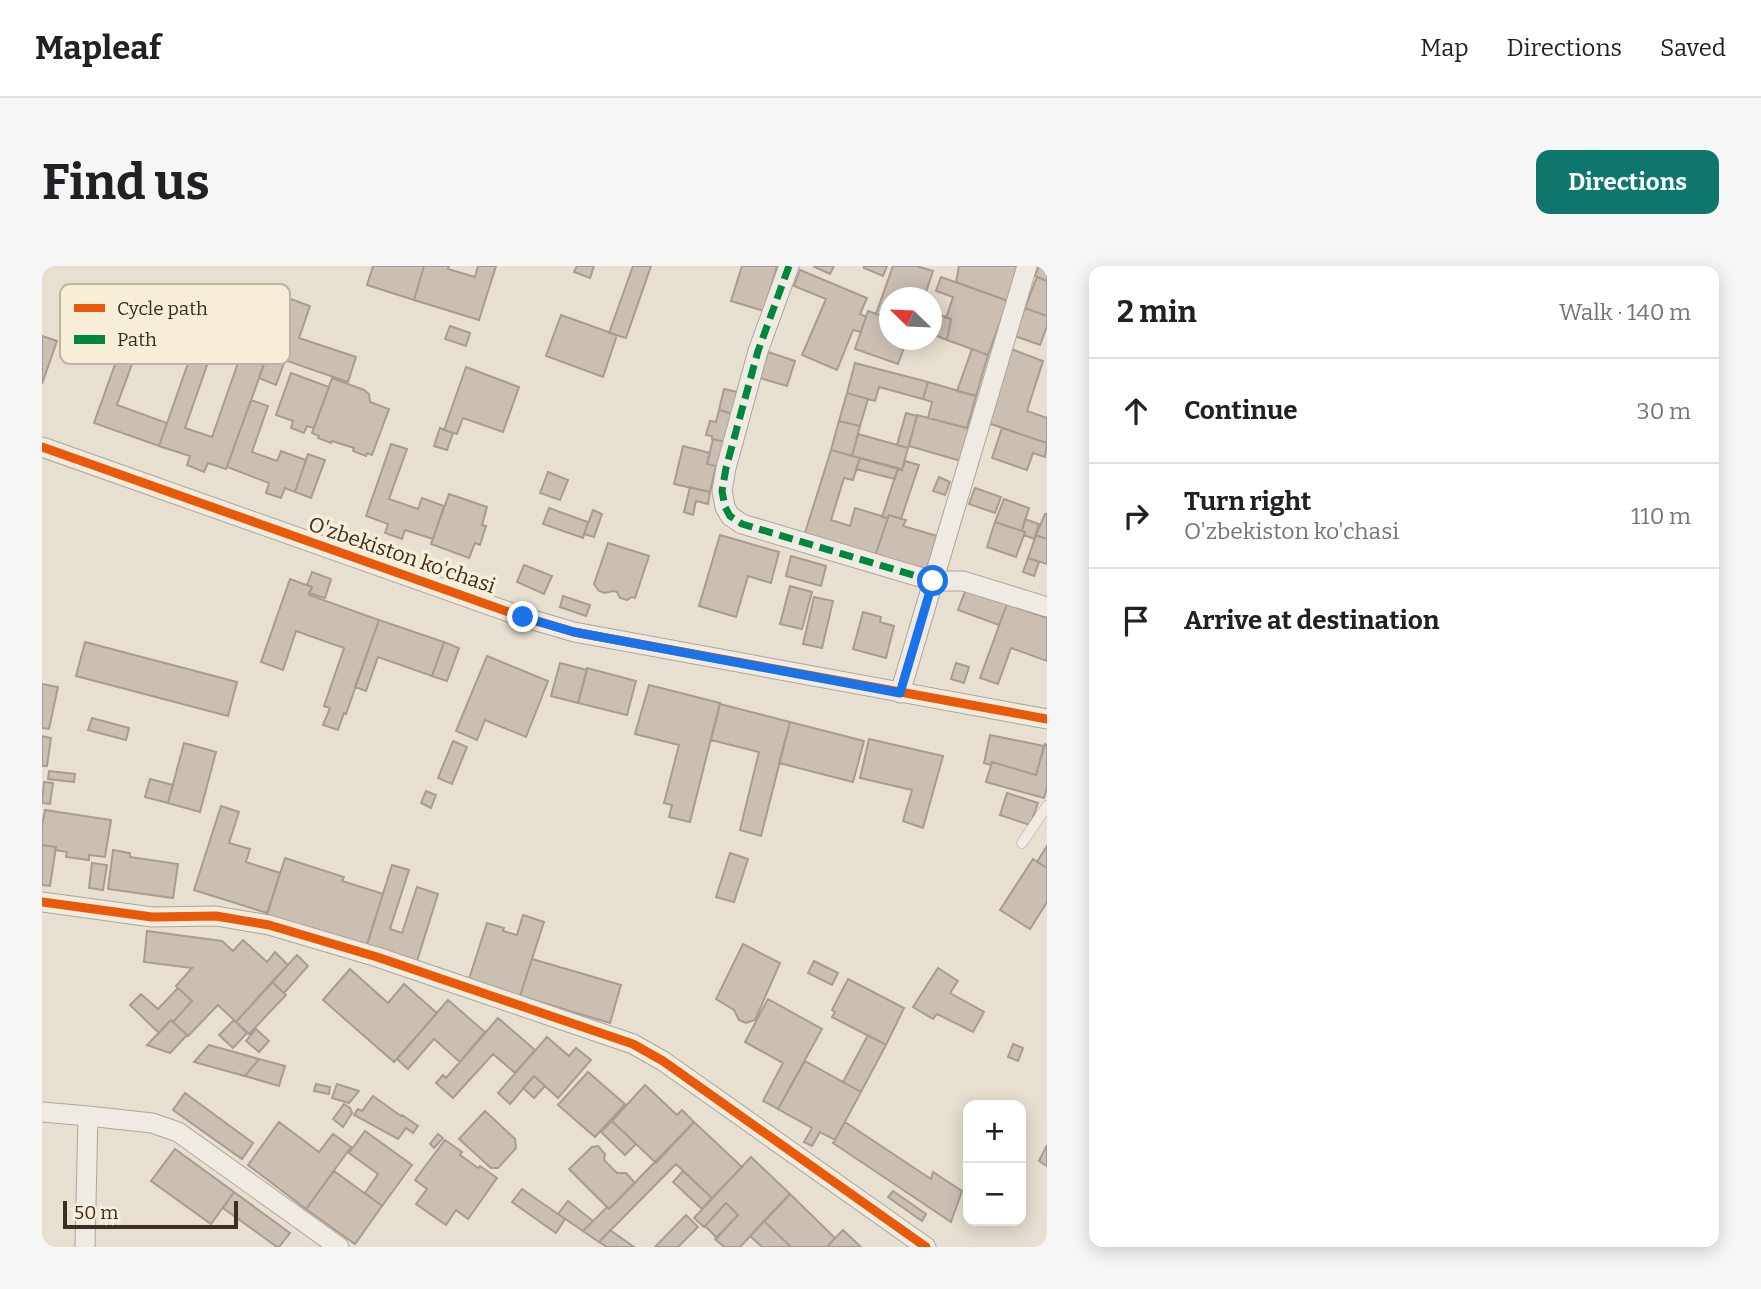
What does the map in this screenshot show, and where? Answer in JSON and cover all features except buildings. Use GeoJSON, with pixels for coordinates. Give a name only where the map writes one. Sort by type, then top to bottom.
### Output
{"type":"FeatureCollection","features":[{"type":"Feature","properties":{"kind":"street"},"geometry":{"type":"LineString","coordinates":[[789,266],[758,351],[726,468],[722,491],[730,516],[742,524],[933,581],[963,581],[1047,607]]}},
{"type":"Feature","properties":{"kind":"street"},"geometry":{"type":"LineString","coordinates":[[900,693],[1027,266]]}},
{"type":"Feature","properties":{"kind":"street","name":"O'zbekiston ko'chasi"},"geometry":{"type":"LineString","coordinates":[[42,447],[523,617],[574,632],[1047,719]]}},
{"type":"Feature","properties":{"kind":"street"},"geometry":{"type":"LineString","coordinates":[[42,902],[152,917],[216,916],[270,925],[377,957],[633,1044],[663,1060],[926,1247]]}},
{"type":"Feature","properties":{"kind":"street"},"geometry":{"type":"LineString","coordinates":[[42,1112],[152,1123],[178,1132],[339,1247]]}},
{"type":"Feature","properties":{"kind":"street"},"geometry":{"type":"LineString","coordinates":[[85,1247],[88,1116]]}},
{"type":"Feature","properties":{"kind":"lane"},"geometry":{"type":"LineString","coordinates":[[1022,843],[1047,806]]}},
{"type":"Feature","properties":{"kind":"marked path"},"geometry":{"type":"LineString","coordinates":[[789,266],[758,351],[726,468],[722,491],[725,507],[730,516],[742,524],[933,581]]}},
{"type":"Feature","properties":{"kind":"cycle path"},"geometry":{"type":"LineString","coordinates":[[42,447],[523,617],[574,632],[1047,719]]}},
{"type":"Feature","properties":{"kind":"cycle path"},"geometry":{"type":"LineString","coordinates":[[42,902],[152,917],[216,916],[269,925],[377,957],[633,1044],[663,1061],[926,1247]]}},
{"type":"Feature","properties":{"kind":"route"},"geometry":{"type":"LineString","coordinates":[[523,617],[574,632],[900,693],[933,581]]}}]}
